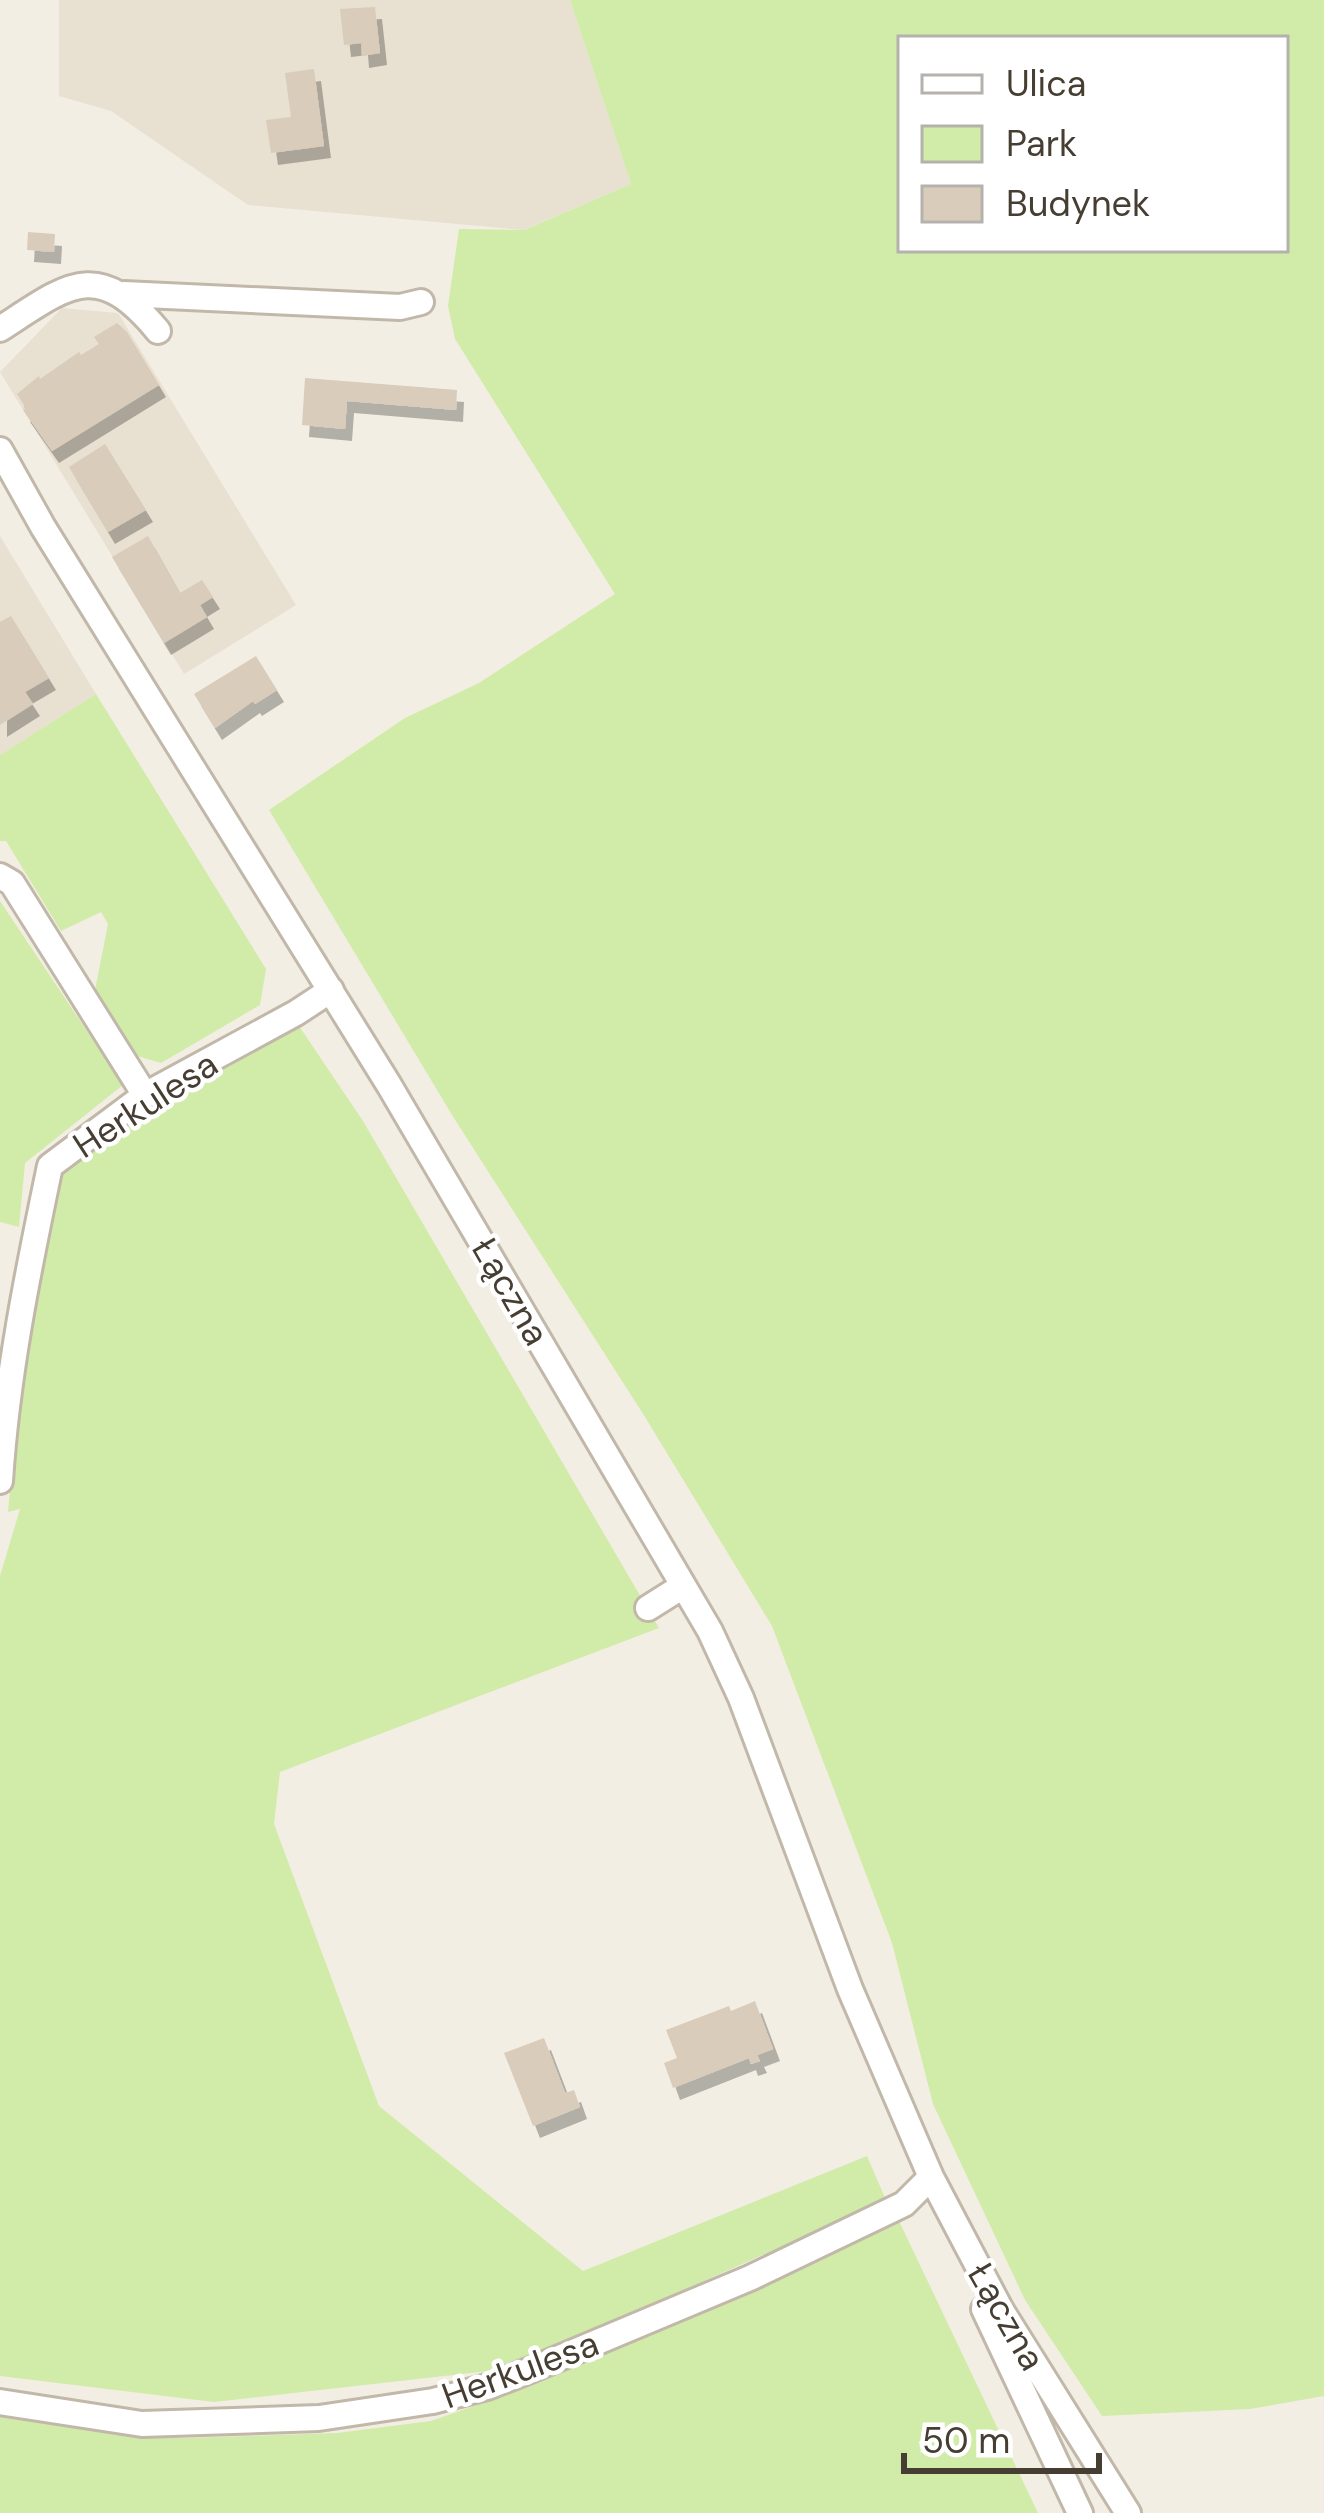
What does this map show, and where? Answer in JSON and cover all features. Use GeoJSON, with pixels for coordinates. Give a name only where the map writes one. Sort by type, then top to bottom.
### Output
{"type":"FeatureCollection","features":[{"type":"Feature","properties":{"kind":"street"},"geometry":{"type":"LineString","coordinates":[[0,328],[52,296],[78,286],[107,286],[124,294],[158,331]]}},
{"type":"Feature","properties":{"kind":"street"},"geometry":{"type":"LineString","coordinates":[[124,294],[400,307],[421,302]]}},
{"type":"Feature","properties":{"kind":"street","name":"Łączna"},"geometry":{"type":"LineString","coordinates":[[0,450],[331,990],[683,1586],[742,1698],[850,1989],[961,2257],[1079,2513]]}},
{"type":"Feature","properties":{"kind":"street"},"geometry":{"type":"LineString","coordinates":[[0,876],[12,883],[145,1095]]}},
{"type":"Feature","properties":{"kind":"street","name":"Herkulesa"},"geometry":{"type":"LineString","coordinates":[[0,1481],[5,1400],[20,1305],[50,1166],[145,1095],[331,990]]}},
{"type":"Feature","properties":{"kind":"street"},"geometry":{"type":"LineString","coordinates":[[647,1608],[683,1586]]}},
{"type":"Feature","properties":{"kind":"street","name":"Łączna"},"geometry":{"type":"LineString","coordinates":[[931,2177],[1001,2310],[1128,2513]]}},
{"type":"Feature","properties":{"kind":"street","name":"Herkulesa"},"geometry":{"type":"LineString","coordinates":[[0,2402],[142,2424],[319,2418],[433,2401],[487,2387],[750,2278],[904,2204],[931,2177]]}},
{"type":"Feature","properties":{"kind":"street"},"geometry":{"type":"LineString","coordinates":[[1045,2433],[1077,2464],[1099,2464]]}},
{"type":"Feature","properties":{"kind":"shaded area"},"geometry":{"type":"Polygon","coordinates":[[[59,0],[570,0],[631,184],[523,230],[248,205],[111,111],[59,96],[59,0]]]}},
{"type":"Feature","properties":{"kind":"shaded area"},"geometry":{"type":"Polygon","coordinates":[[[62,308],[118,313],[296,605],[184,674],[0,372],[62,308]]]}},
{"type":"Feature","properties":{"kind":"shaded area"},"geometry":{"type":"Polygon","coordinates":[[[0,536],[96,694],[0,755],[0,536]]]}},
{"type":"Feature","properties":{"kind":"green space"},"geometry":{"type":"Polygon","coordinates":[[[570,0],[1324,0],[1324,2396],[1250,2409],[1102,2416],[1025,2300],[933,2104],[892,1943],[772,1626],[452,1115],[269,810],[405,718],[479,683],[615,594],[455,339],[448,306],[459,229],[524,230],[631,184],[570,0]]]}},
{"type":"Feature","properties":{"kind":"green space"},"geometry":{"type":"Polygon","coordinates":[[[96,694],[266,969],[260,1005],[161,1063],[134,1055],[95,990],[108,924],[101,912],[61,931],[6,841],[0,841],[0,755],[96,694]]]}},
{"type":"Feature","properties":{"kind":"green space"},"geometry":{"type":"Polygon","coordinates":[[[0,901],[123,1085],[25,1163],[19,1227],[0,1222],[0,901]]]}},
{"type":"Feature","properties":{"kind":"green space"},"geometry":{"type":"Polygon","coordinates":[[[299,1026],[363,1121],[659,1628],[280,1772],[274,1824],[379,2106],[583,2271],[867,2156],[886,2200],[506,2369],[214,2402],[0,2376],[0,1576],[20,1509],[8,1512],[25,1329],[59,1173],[125,1120],[299,1026]]]}},
{"type":"Feature","properties":{"kind":"green space"},"geometry":{"type":"Polygon","coordinates":[[[899,2221],[1038,2513],[0,2513],[0,2416],[184,2438],[337,2433],[431,2421],[536,2384],[899,2221]]]}},
{"type":"Feature","properties":{"kind":"building"},"geometry":{"type":"Polygon","coordinates":[[[375,7],[380,53],[362,56],[361,43],[344,45],[340,9],[375,7]]]}},
{"type":"Feature","properties":{"kind":"building"},"geometry":{"type":"Polygon","coordinates":[[[314,69],[324,146],[271,153],[266,120],[291,117],[285,73],[314,69]]]}},
{"type":"Feature","properties":{"kind":"building"},"geometry":{"type":"Polygon","coordinates":[[[28,232],[55,234],[54,252],[27,250],[28,232]]]}},
{"type":"Feature","properties":{"kind":"building"},"geometry":{"type":"Polygon","coordinates":[[[117,323],[159,385],[52,451],[17,394],[39,376],[99,344],[94,337],[117,323]]]}},
{"type":"Feature","properties":{"kind":"building"},"geometry":{"type":"Polygon","coordinates":[[[305,378],[457,390],[456,410],[347,401],[345,429],[302,425],[305,378]]]}},
{"type":"Feature","properties":{"kind":"building"},"geometry":{"type":"Polygon","coordinates":[[[105,444],[146,510],[108,532],[69,467],[105,444]]]}},
{"type":"Feature","properties":{"kind":"building"},"geometry":{"type":"Polygon","coordinates":[[[148,536],[180,593],[202,580],[213,597],[200,605],[207,617],[164,643],[112,557],[148,536]]]}},
{"type":"Feature","properties":{"kind":"building"},"geometry":{"type":"Polygon","coordinates":[[[11,616],[49,678],[25,692],[33,704],[0,725],[0,622],[11,616]]]}},
{"type":"Feature","properties":{"kind":"building"},"geometry":{"type":"Polygon","coordinates":[[[256,656],[277,690],[215,728],[194,694],[256,656]]]}},
{"type":"Feature","properties":{"kind":"building"},"geometry":{"type":"Polygon","coordinates":[[[755,2001],[773,2049],[757,2055],[760,2061],[751,2064],[749,2058],[673,2088],[664,2063],[677,2058],[666,2030],[755,2001]]]}},
{"type":"Feature","properties":{"kind":"building"},"geometry":{"type":"Polygon","coordinates":[[[544,2038],[565,2093],[574,2090],[580,2107],[533,2126],[504,2053],[544,2038]]]}}]}
